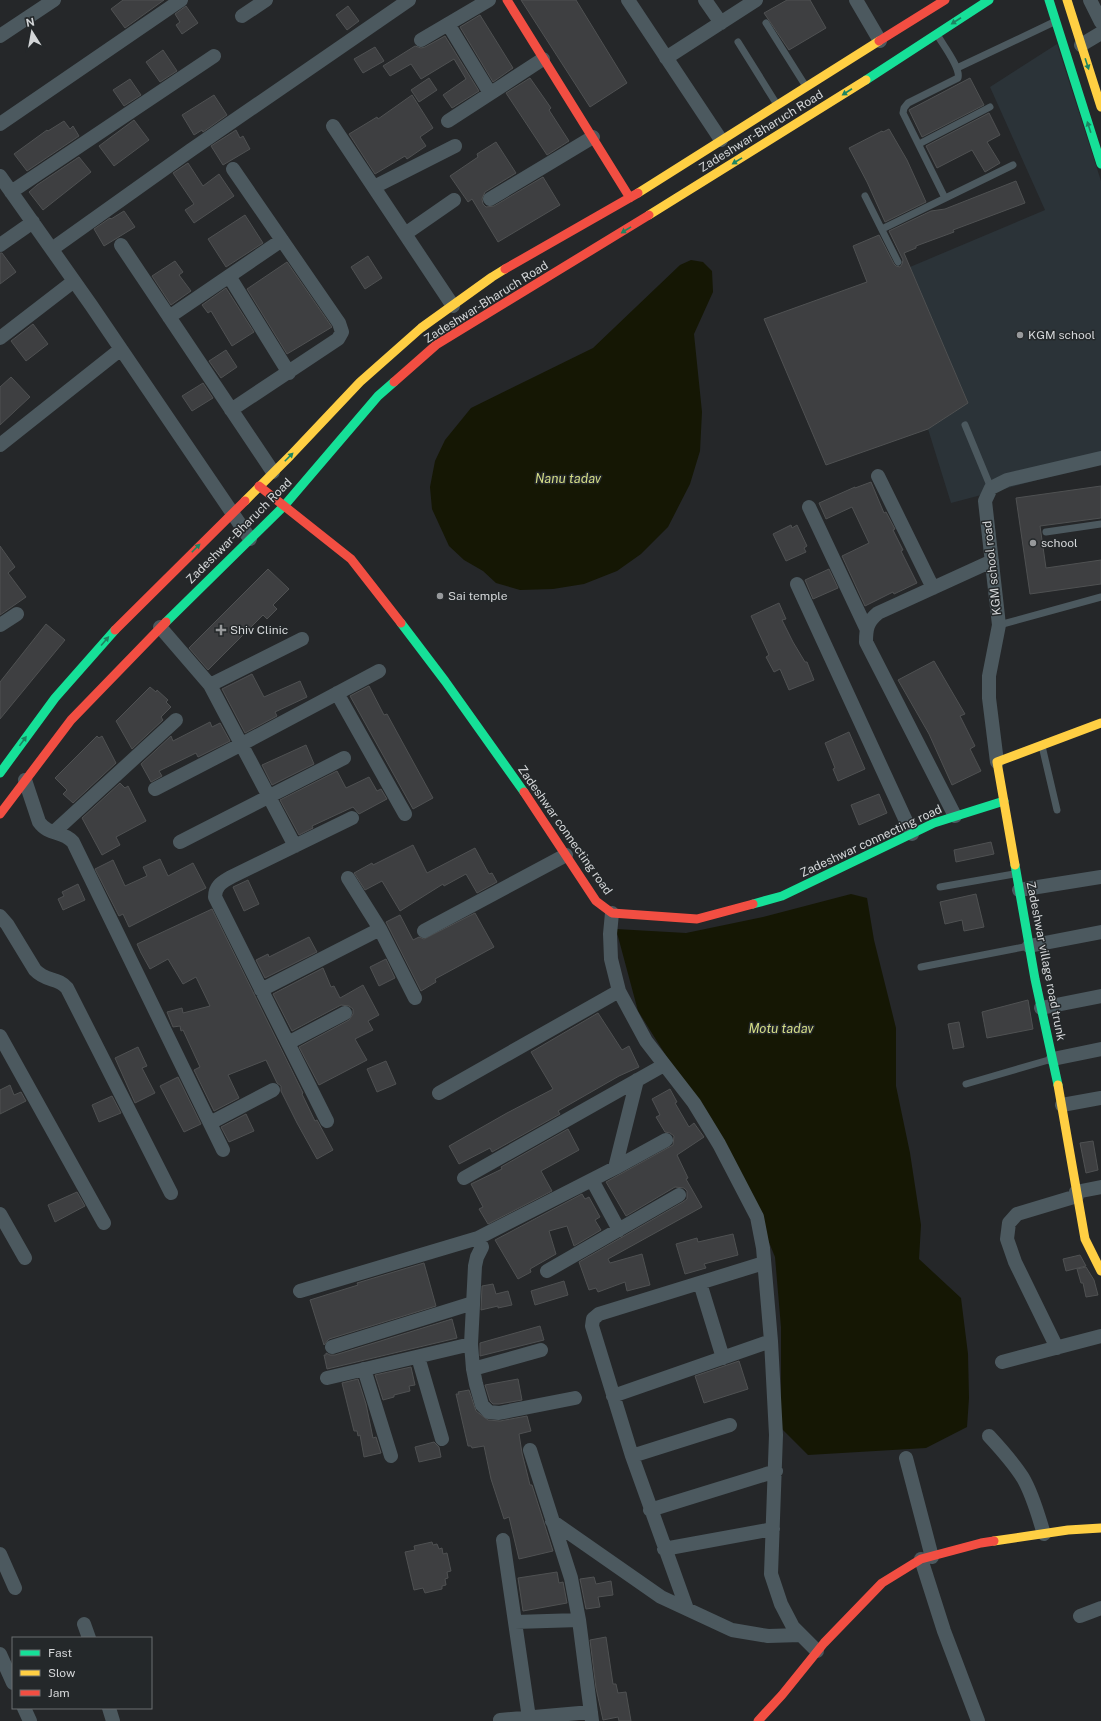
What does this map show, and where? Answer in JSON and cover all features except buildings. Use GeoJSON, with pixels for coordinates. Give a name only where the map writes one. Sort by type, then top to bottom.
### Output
{"type":"FeatureCollection","features":[{"type":"Feature","properties":{"kind":"street"},"geometry":{"type":"LineString","coordinates":[[0,36],[54,0]]}},
{"type":"Feature","properties":{"kind":"street"},"geometry":{"type":"LineString","coordinates":[[0,124],[180,0]]}},
{"type":"Feature","properties":{"kind":"street"},"geometry":{"type":"LineString","coordinates":[[242,16],[266,0]]}},
{"type":"Feature","properties":{"kind":"street"},"geometry":{"type":"LineString","coordinates":[[52,249],[191,150],[409,0]]}},
{"type":"Feature","properties":{"kind":"street"},"geometry":{"type":"LineString","coordinates":[[421,40],[489,0]]}},
{"type":"Feature","properties":{"kind":"street"},"geometry":{"type":"LineString","coordinates":[[507,0],[630,198]]}},
{"type":"Feature","properties":{"kind":"street"},"geometry":{"type":"LineString","coordinates":[[628,0],[721,140]]}},
{"type":"Feature","properties":{"kind":"street"},"geometry":{"type":"LineString","coordinates":[[705,0],[721,23]]}},
{"type":"Feature","properties":{"kind":"street"},"geometry":{"type":"LineString","coordinates":[[666,58],[756,0]]}},
{"type":"Feature","properties":{"kind":"street"},"geometry":{"type":"LineString","coordinates":[[856,0],[880,40]]}},
{"type":"Feature","properties":{"kind":"street","name":"Zadeshwar-Bharuch Road"},"geometry":{"type":"LineString","coordinates":[[0,773],[55,698],[122,623],[273,472],[360,382],[421,328],[492,277],[630,198],[880,40],[926,5],[945,0]]}},
{"type":"Feature","properties":{"kind":"street","name":"Zadeshwar-Bharuch Road"},"geometry":{"type":"LineString","coordinates":[[0,814],[71,720],[160,628],[284,506],[378,396],[436,345],[836,99],[989,0]]}},
{"type":"Feature","properties":{"kind":"street"},"geometry":{"type":"LineString","coordinates":[[1049,0],[1101,164]]}},
{"type":"Feature","properties":{"kind":"street"},"geometry":{"type":"LineString","coordinates":[[1067,0],[1101,107]]}},
{"type":"Feature","properties":{"kind":"street"},"geometry":{"type":"LineString","coordinates":[[1090,0],[1101,22]]}},
{"type":"Feature","properties":{"kind":"street"},"geometry":{"type":"LineString","coordinates":[[448,24],[490,93]]}},
{"type":"Feature","properties":{"kind":"street"},"geometry":{"type":"LineString","coordinates":[[1081,45],[1101,33]]}},
{"type":"Feature","properties":{"kind":"street"},"geometry":{"type":"LineString","coordinates":[[11,192],[214,56]]}},
{"type":"Feature","properties":{"kind":"street"},"geometry":{"type":"LineString","coordinates":[[448,121],[543,59]]}},
{"type":"Feature","properties":{"kind":"street"},"geometry":{"type":"LineString","coordinates":[[333,126],[452,306]]}},
{"type":"Feature","properties":{"kind":"street"},"geometry":{"type":"LineString","coordinates":[[490,199],[593,137]]}},
{"type":"Feature","properties":{"kind":"street"},"geometry":{"type":"LineString","coordinates":[[374,187],[455,146]]}},
{"type":"Feature","properties":{"kind":"street"},"geometry":{"type":"LineString","coordinates":[[231,410],[289,373],[338,339],[342,332],[339,323],[233,169]]}},
{"type":"Feature","properties":{"kind":"street"},"geometry":{"type":"LineString","coordinates":[[0,176],[121,349],[250,539]]}},
{"type":"Feature","properties":{"kind":"street"},"geometry":{"type":"LineString","coordinates":[[405,234],[454,200]]}},
{"type":"Feature","properties":{"kind":"street"},"geometry":{"type":"LineString","coordinates":[[0,246],[32,222]]}},
{"type":"Feature","properties":{"kind":"street"},"geometry":{"type":"LineString","coordinates":[[169,317],[282,240]]}},
{"type":"Feature","properties":{"kind":"street"},"geometry":{"type":"LineString","coordinates":[[121,245],[273,472]]}},
{"type":"Feature","properties":{"kind":"street"},"geometry":{"type":"LineString","coordinates":[[229,276],[289,373]]}},
{"type":"Feature","properties":{"kind":"street"},"geometry":{"type":"LineString","coordinates":[[0,338],[74,281]]}},
{"type":"Feature","properties":{"kind":"street"},"geometry":{"type":"LineString","coordinates":[[0,445],[121,349]]}},
{"type":"Feature","properties":{"kind":"street"},"geometry":{"type":"LineString","coordinates":[[991,488],[1007,480],[1101,458]]}},
{"type":"Feature","properties":{"kind":"street"},"geometry":{"type":"LineString","coordinates":[[878,476],[933,588]]}},
{"type":"Feature","properties":{"kind":"street","name":"Zadeshwar connecting road"},"geometry":{"type":"LineString","coordinates":[[259,486],[351,559],[445,681],[539,814],[596,901],[612,913],[697,919],[782,896],[934,823],[1004,801]]}},
{"type":"Feature","properties":{"kind":"street","name":"KGM school road"},"geometry":{"type":"LineString","coordinates":[[991,488],[985,501],[999,625],[989,676],[989,698],[997,762]]}},
{"type":"Feature","properties":{"kind":"street"},"geometry":{"type":"LineString","coordinates":[[809,508],[866,628],[866,642],[954,816]]}},
{"type":"Feature","properties":{"kind":"street"},"geometry":{"type":"LineString","coordinates":[[866,628],[871,618],[878,613],[992,561]]}},
{"type":"Feature","properties":{"kind":"street"},"geometry":{"type":"LineString","coordinates":[[796,584],[912,834]]}},
{"type":"Feature","properties":{"kind":"street"},"geometry":{"type":"LineString","coordinates":[[0,625],[17,614]]}},
{"type":"Feature","properties":{"kind":"street"},"geometry":{"type":"LineString","coordinates":[[160,628],[210,685],[270,796],[295,846]]}},
{"type":"Feature","properties":{"kind":"street"},"geometry":{"type":"LineString","coordinates":[[210,685],[302,639]]}},
{"type":"Feature","properties":{"kind":"street"},"geometry":{"type":"LineString","coordinates":[[155,789],[379,671]]}},
{"type":"Feature","properties":{"kind":"street"},"geometry":{"type":"LineString","coordinates":[[337,693],[405,814]]}},
{"type":"Feature","properties":{"kind":"street"},"geometry":{"type":"LineString","coordinates":[[54,832],[176,720]]}},
{"type":"Feature","properties":{"kind":"street"},"geometry":{"type":"LineString","coordinates":[[997,762],[1101,723]]}},
{"type":"Feature","properties":{"kind":"street"},"geometry":{"type":"LineString","coordinates":[[180,842],[344,758]]}},
{"type":"Feature","properties":{"kind":"street","name":"Zadeshwar village road trunk"},"geometry":{"type":"LineString","coordinates":[[997,762],[1029,946],[1062,1105],[1076,1194],[1085,1239],[1095,1244],[1101,1271]]}},
{"type":"Feature","properties":{"kind":"street"},"geometry":{"type":"LineString","coordinates":[[25,780],[39,822],[43,828],[67,836],[73,842],[223,1150]]}},
{"type":"Feature","properties":{"kind":"street"},"geometry":{"type":"LineString","coordinates":[[327,1121],[215,897],[215,890],[219,885],[231,877],[352,818]]}},
{"type":"Feature","properties":{"kind":"street"},"geometry":{"type":"LineString","coordinates":[[424,931],[566,855]]}},
{"type":"Feature","properties":{"kind":"street"},"geometry":{"type":"LineString","coordinates":[[1019,890],[1101,877]]}},
{"type":"Feature","properties":{"kind":"street"},"geometry":{"type":"LineString","coordinates":[[348,878],[380,929],[415,998]]}},
{"type":"Feature","properties":{"kind":"street"},"geometry":{"type":"LineString","coordinates":[[612,913],[610,934],[611,959],[619,990],[646,1041],[694,1103],[719,1144],[757,1218],[764,1263],[771,1341],[776,1435],[776,1471],[771,1574],[781,1604],[793,1627],[817,1651]]}},
{"type":"Feature","properties":{"kind":"street"},"geometry":{"type":"LineString","coordinates":[[0,916],[7,924],[35,970],[41,976],[63,983],[67,988],[171,1194]]}},
{"type":"Feature","properties":{"kind":"street"},"geometry":{"type":"LineString","coordinates":[[261,990],[380,929]]}},
{"type":"Feature","properties":{"kind":"street"},"geometry":{"type":"LineString","coordinates":[[1029,946],[1101,932]]}},
{"type":"Feature","properties":{"kind":"street"},"geometry":{"type":"LineString","coordinates":[[439,1093],[619,990]]}},
{"type":"Feature","properties":{"kind":"street"},"geometry":{"type":"LineString","coordinates":[[1041,1008],[1101,996]]}},
{"type":"Feature","properties":{"kind":"street"},"geometry":{"type":"LineString","coordinates":[[288,1043],[345,1013]]}},
{"type":"Feature","properties":{"kind":"street"},"geometry":{"type":"LineString","coordinates":[[0,1036],[3,1051],[104,1223]]}},
{"type":"Feature","properties":{"kind":"street"},"geometry":{"type":"LineString","coordinates":[[1053,1059],[1101,1050]]}},
{"type":"Feature","properties":{"kind":"street"},"geometry":{"type":"LineString","coordinates":[[464,1178],[664,1065]]}},
{"type":"Feature","properties":{"kind":"street"},"geometry":{"type":"LineString","coordinates":[[616,1168],[637,1080]]}},
{"type":"Feature","properties":{"kind":"street"},"geometry":{"type":"LineString","coordinates":[[210,1123],[273,1090]]}},
{"type":"Feature","properties":{"kind":"street"},"geometry":{"type":"LineString","coordinates":[[1062,1105],[1101,1098]]}},
{"type":"Feature","properties":{"kind":"street"},"geometry":{"type":"LineString","coordinates":[[300,1291],[478,1238],[616,1168],[666,1140]]}},
{"type":"Feature","properties":{"kind":"street"},"geometry":{"type":"LineString","coordinates":[[592,1180],[620,1230]]}},
{"type":"Feature","properties":{"kind":"street"},"geometry":{"type":"LineString","coordinates":[[1057,1348],[1015,1262],[1007,1239],[1009,1223],[1017,1214],[1101,1187]]}},
{"type":"Feature","properties":{"kind":"street"},"geometry":{"type":"LineString","coordinates":[[547,1271],[679,1195]]}},
{"type":"Feature","properties":{"kind":"street"},"geometry":{"type":"LineString","coordinates":[[0,1214],[25,1258]]}},
{"type":"Feature","properties":{"kind":"street"},"geometry":{"type":"LineString","coordinates":[[478,1238],[482,1247],[477,1257],[475,1266],[471,1344],[473,1369],[482,1405],[490,1412],[514,1410],[575,1398]]}},
{"type":"Feature","properties":{"kind":"street"},"geometry":{"type":"LineString","coordinates":[[687,1609],[664,1549],[632,1456],[592,1326],[593,1319],[599,1314],[764,1263]]}},
{"type":"Feature","properties":{"kind":"street"},"geometry":{"type":"LineString","coordinates":[[700,1283],[723,1358]]}},
{"type":"Feature","properties":{"kind":"street"},"geometry":{"type":"LineString","coordinates":[[332,1346],[473,1303]]}},
{"type":"Feature","properties":{"kind":"street"},"geometry":{"type":"LineString","coordinates":[[1002,1362],[1101,1336]]}},
{"type":"Feature","properties":{"kind":"street"},"geometry":{"type":"LineString","coordinates":[[614,1396],[771,1341]]}},
{"type":"Feature","properties":{"kind":"street"},"geometry":{"type":"LineString","coordinates":[[327,1378],[471,1344]]}},
{"type":"Feature","properties":{"kind":"street"},"geometry":{"type":"LineString","coordinates":[[473,1369],[541,1350]]}},
{"type":"Feature","properties":{"kind":"street"},"geometry":{"type":"LineString","coordinates":[[418,1356],[442,1439]]}},
{"type":"Feature","properties":{"kind":"street"},"geometry":{"type":"LineString","coordinates":[[364,1369],[391,1456]]}},
{"type":"Feature","properties":{"kind":"street"},"geometry":{"type":"LineString","coordinates":[[632,1456],[730,1425]]}},
{"type":"Feature","properties":{"kind":"street"},"geometry":{"type":"LineString","coordinates":[[989,1436],[1011,1460],[1022,1478],[1032,1497],[1044,1534]]}},
{"type":"Feature","properties":{"kind":"street"},"geometry":{"type":"LineString","coordinates":[[500,1720],[592,1717],[579,1620],[571,1578],[530,1450]]}},
{"type":"Feature","properties":{"kind":"street"},"geometry":{"type":"LineString","coordinates":[[906,1458],[926,1558],[949,1645],[978,1721]]}},
{"type":"Feature","properties":{"kind":"street"},"geometry":{"type":"LineString","coordinates":[[650,1510],[776,1471]]}},
{"type":"Feature","properties":{"kind":"street"},"geometry":{"type":"LineString","coordinates":[[552,1520],[661,1597],[732,1630],[768,1636],[801,1636]]}},
{"type":"Feature","properties":{"kind":"street"},"geometry":{"type":"LineString","coordinates":[[758,1721],[782,1695],[817,1651],[882,1583],[926,1558],[981,1543],[1101,1528]]}},
{"type":"Feature","properties":{"kind":"street"},"geometry":{"type":"LineString","coordinates":[[664,1549],[773,1529]]}},
{"type":"Feature","properties":{"kind":"street"},"geometry":{"type":"LineString","coordinates":[[503,1540],[529,1718]]}},
{"type":"Feature","properties":{"kind":"street"},"geometry":{"type":"LineString","coordinates":[[0,1554],[15,1588]]}},
{"type":"Feature","properties":{"kind":"street"},"geometry":{"type":"LineString","coordinates":[[1080,1616],[1101,1608]]}},
{"type":"Feature","properties":{"kind":"street"},"geometry":{"type":"LineString","coordinates":[[515,1622],[579,1620]]}},
{"type":"Feature","properties":{"kind":"street"},"geometry":{"type":"LineString","coordinates":[[84,1624],[89,1637]]}},
{"type":"Feature","properties":{"kind":"street"},"geometry":{"type":"LineString","coordinates":[[0,1654],[12,1681]]}},
{"type":"Feature","properties":{"kind":"street"},"geometry":{"type":"LineString","coordinates":[[24,1709],[30,1721]]}},
{"type":"Feature","properties":{"kind":"street"},"geometry":{"type":"LineString","coordinates":[[109,1709],[113,1721]]}},
{"type":"Feature","properties":{"kind":"lane"},"geometry":{"type":"LineString","coordinates":[[957,68],[1056,21]]}},
{"type":"Feature","properties":{"kind":"lane"},"geometry":{"type":"LineString","coordinates":[[766,23],[806,86]]}},
{"type":"Feature","properties":{"kind":"lane"},"geometry":{"type":"LineString","coordinates":[[937,34],[957,68],[959,74],[958,78],[908,103],[904,108],[904,113],[945,198]]}},
{"type":"Feature","properties":{"kind":"lane"},"geometry":{"type":"LineString","coordinates":[[738,42],[777,105]]}},
{"type":"Feature","properties":{"kind":"lane"},"geometry":{"type":"LineString","coordinates":[[919,144],[990,107]]}},
{"type":"Feature","properties":{"kind":"lane"},"geometry":{"type":"LineString","coordinates":[[882,229],[1013,165]]}},
{"type":"Feature","properties":{"kind":"lane"},"geometry":{"type":"LineString","coordinates":[[864,196],[898,262]]}},
{"type":"Feature","properties":{"kind":"lane"},"geometry":{"type":"LineString","coordinates":[[964,425],[991,488]]}},
{"type":"Feature","properties":{"kind":"lane"},"geometry":{"type":"LineString","coordinates":[[1046,532],[1101,524]]}},
{"type":"Feature","properties":{"kind":"lane"},"geometry":{"type":"LineString","coordinates":[[999,625],[1101,597]]}},
{"type":"Feature","properties":{"kind":"lane"},"geometry":{"type":"LineString","coordinates":[[1042,745],[1058,810]]}},
{"type":"Feature","properties":{"kind":"lane"},"geometry":{"type":"LineString","coordinates":[[940,887],[1016,873]]}},
{"type":"Feature","properties":{"kind":"lane"},"geometry":{"type":"LineString","coordinates":[[921,967],[1029,946]]}},
{"type":"Feature","properties":{"kind":"lane"},"geometry":{"type":"LineString","coordinates":[[966,1084],[1053,1059]]}},
{"type":"Feature","properties":{"kind":"shaded area","name":"KGM school"},"geometry":{"type":"Polygon","coordinates":[[[1057,44],[1101,181],[1101,463],[951,503],[928,429],[968,403],[910,267],[1045,210],[990,87],[1057,44]]]}},
{"type":"Feature","properties":{"kind":"water","name":"Nanu tadav"},"geometry":{"type":"Polygon","coordinates":[[[691,260],[703,262],[712,271],[713,292],[694,334],[702,412],[700,451],[690,484],[668,527],[641,554],[617,571],[584,584],[553,589],[520,590],[496,583],[483,571],[464,560],[449,546],[432,509],[430,487],[435,461],[445,440],[471,408],[593,348],[680,265],[691,260]]]}},
{"type":"Feature","properties":{"kind":"water","name":"Motu tadav"},"geometry":{"type":"Polygon","coordinates":[[[851,894],[867,898],[874,940],[896,1028],[896,1086],[910,1153],[921,1225],[919,1259],[961,1298],[968,1354],[969,1398],[967,1427],[926,1448],[808,1455],[781,1428],[781,1327],[775,1257],[743,1178],[638,1011],[616,929],[686,933],[763,917],[851,894]]]}},
{"type":"Feature","properties":{"kind":"traffic: fast"},"geometry":{"type":"LineString","coordinates":[[866,80],[989,0]]}},
{"type":"Feature","properties":{"kind":"traffic: fast"},"geometry":{"type":"LineString","coordinates":[[1049,0],[1101,164]]}},
{"type":"Feature","properties":{"kind":"traffic: fast"},"geometry":{"type":"LineString","coordinates":[[166,622],[284,506],[378,396],[394,382]]}},
{"type":"Feature","properties":{"kind":"traffic: fast"},"geometry":{"type":"LineString","coordinates":[[401,623],[445,681],[524,792]]}},
{"type":"Feature","properties":{"kind":"traffic: fast"},"geometry":{"type":"LineString","coordinates":[[0,773],[55,698],[115,630]]}},
{"type":"Feature","properties":{"kind":"traffic: fast"},"geometry":{"type":"LineString","coordinates":[[753,904],[782,896],[934,823],[1004,801]]}},
{"type":"Feature","properties":{"kind":"traffic: fast"},"geometry":{"type":"LineString","coordinates":[[1015,865],[1035,979],[1058,1085]]}},
{"type":"Feature","properties":{"kind":"traffic: slow"},"geometry":{"type":"LineString","coordinates":[[1067,0],[1101,107]]}},
{"type":"Feature","properties":{"kind":"traffic: slow"},"geometry":{"type":"LineString","coordinates":[[638,193],[879,41]]}},
{"type":"Feature","properties":{"kind":"traffic: slow"},"geometry":{"type":"LineString","coordinates":[[649,215],[866,80]]}},
{"type":"Feature","properties":{"kind":"traffic: slow"},"geometry":{"type":"LineString","coordinates":[[245,501],[360,382],[421,328],[505,269]]}},
{"type":"Feature","properties":{"kind":"traffic: slow"},"geometry":{"type":"LineString","coordinates":[[1015,865],[997,762],[1101,723]]}},
{"type":"Feature","properties":{"kind":"traffic: slow"},"geometry":{"type":"LineString","coordinates":[[1058,1085],[1085,1239],[1101,1271]]}},
{"type":"Feature","properties":{"kind":"traffic: slow"},"geometry":{"type":"LineString","coordinates":[[994,1541],[1068,1530],[1101,1528]]}},
{"type":"Feature","properties":{"kind":"traffic: jam"},"geometry":{"type":"LineString","coordinates":[[507,0],[630,198]]}},
{"type":"Feature","properties":{"kind":"traffic: jam"},"geometry":{"type":"LineString","coordinates":[[879,41],[945,0]]}},
{"type":"Feature","properties":{"kind":"traffic: jam"},"geometry":{"type":"LineString","coordinates":[[505,269],[638,193]]}},
{"type":"Feature","properties":{"kind":"traffic: jam"},"geometry":{"type":"LineString","coordinates":[[394,382],[436,345],[649,215]]}},
{"type":"Feature","properties":{"kind":"traffic: jam"},"geometry":{"type":"LineString","coordinates":[[259,486],[351,559],[401,623]]}},
{"type":"Feature","properties":{"kind":"traffic: jam"},"geometry":{"type":"LineString","coordinates":[[115,630],[245,501]]}},
{"type":"Feature","properties":{"kind":"traffic: jam"},"geometry":{"type":"LineString","coordinates":[[0,814],[71,720],[166,622]]}},
{"type":"Feature","properties":{"kind":"traffic: jam"},"geometry":{"type":"LineString","coordinates":[[524,792],[596,901],[612,913],[697,919],[753,904]]}},
{"type":"Feature","properties":{"kind":"traffic: jam"},"geometry":{"type":"LineString","coordinates":[[758,1721],[782,1695],[824,1643],[882,1583],[921,1559],[994,1541]]}},
{"type":"Feature","properties":{"kind":"place","name":"KGM school"},"geometry":{"type":"Point","coordinates":[1020,335]}},
{"type":"Feature","properties":{"kind":"place","name":"school"},"geometry":{"type":"Point","coordinates":[1033,543]}},
{"type":"Feature","properties":{"kind":"place","name":"Sai temple"},"geometry":{"type":"Point","coordinates":[440,596]}},
{"type":"Feature","properties":{"kind":"place","name":"Shiv Clinic"},"geometry":{"type":"Point","coordinates":[221,630]}}]}
